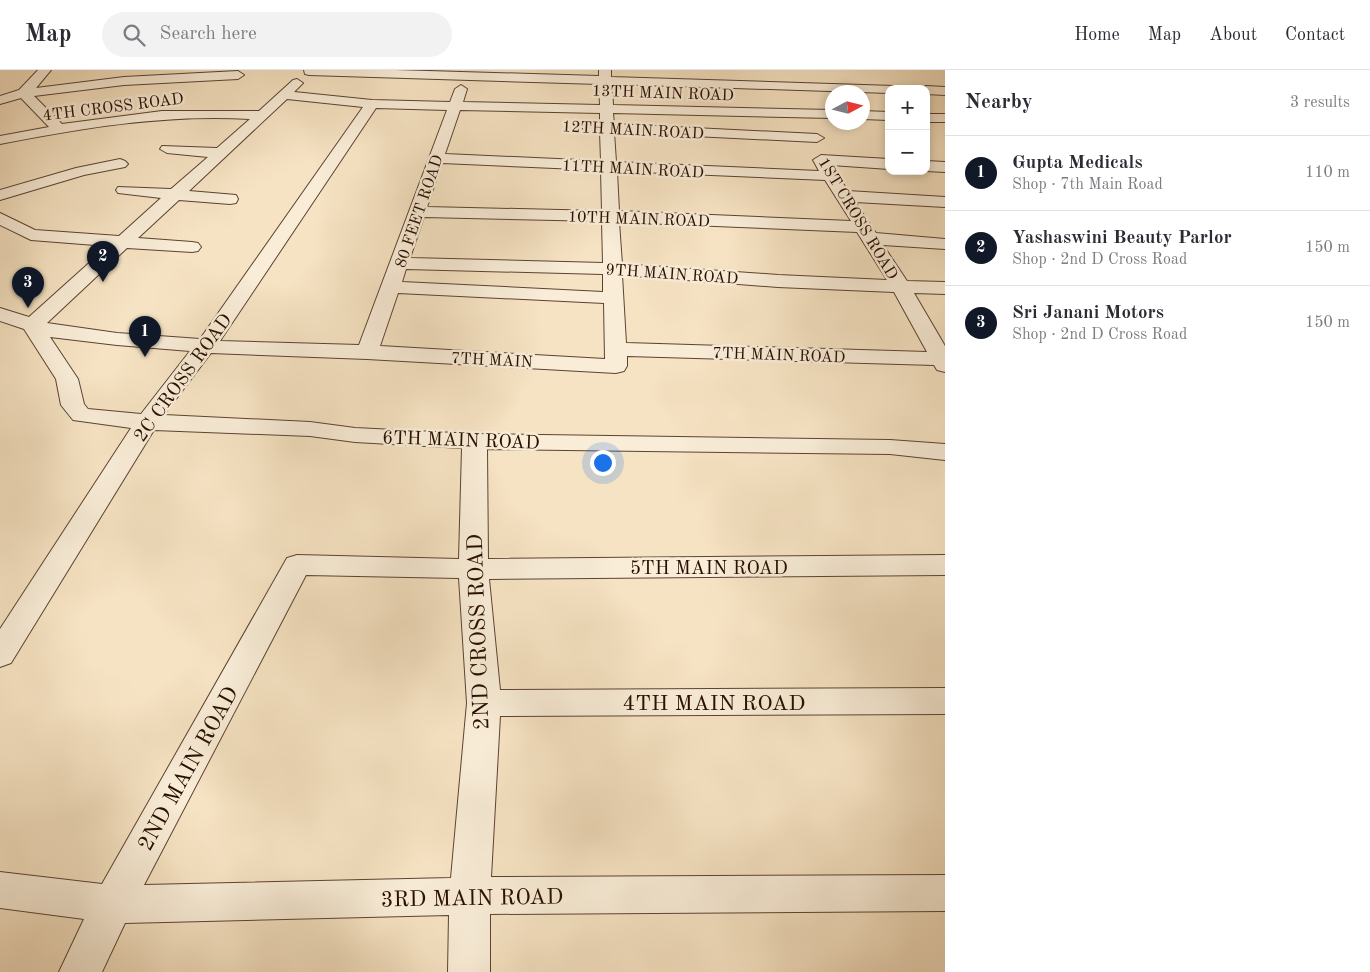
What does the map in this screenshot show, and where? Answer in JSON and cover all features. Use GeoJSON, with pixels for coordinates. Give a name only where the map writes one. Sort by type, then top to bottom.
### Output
{"type":"FeatureCollection","features":[{"type":"Feature","properties":{"kind":"street"},"geometry":{"type":"LineString","coordinates":[[24,93],[46,70]]}},
{"type":"Feature","properties":{"kind":"street"},"geometry":{"type":"LineString","coordinates":[[32,324],[310,70],[779,78],[885,89]]}},
{"type":"Feature","properties":{"kind":"street","name":"80 FEET ROAD"},"geometry":{"type":"LineString","coordinates":[[367,352],[467,73]]}},
{"type":"Feature","properties":{"kind":"street"},"geometry":{"type":"LineString","coordinates":[[0,100],[24,93],[151,79],[238,76]]}},
{"type":"Feature","properties":{"kind":"street"},"geometry":{"type":"LineString","coordinates":[[605,76],[616,357]]}},
{"type":"Feature","properties":{"kind":"street","name":"1ST CROSS ROAD"},"geometry":{"type":"LineString","coordinates":[[779,78],[805,114],[816,138],[821,160],[864,232],[901,287],[922,328],[943,362]]}},
{"type":"Feature","properties":{"kind":"street"},"geometry":{"type":"LineString","coordinates":[[930,90],[945,91]]}},
{"type":"Feature","properties":{"kind":"street"},"geometry":{"type":"LineString","coordinates":[[24,93],[58,128]]}},
{"type":"Feature","properties":{"kind":"street","name":"13TH MAIN ROAD"},"geometry":{"type":"LineString","coordinates":[[283,95],[452,113],[607,108],[825,114]]}},
{"type":"Feature","properties":{"kind":"street","name":"2C CROSS ROAD"},"geometry":{"type":"LineString","coordinates":[[0,655],[147,422],[207,344],[372,104]]}},
{"type":"Feature","properties":{"kind":"street","name":"4TH CROSS ROAD"},"geometry":{"type":"LineString","coordinates":[[0,140],[58,128],[158,114],[230,112],[262,115]]}},
{"type":"Feature","properties":{"kind":"street"},"geometry":{"type":"LineString","coordinates":[[452,113],[470,121]]}},
{"type":"Feature","properties":{"kind":"street"},"geometry":{"type":"LineString","coordinates":[[870,116],[885,116]]}},
{"type":"Feature","properties":{"kind":"street"},"geometry":{"type":"LineString","coordinates":[[930,118],[945,118]]}},
{"type":"Feature","properties":{"kind":"street","name":"12TH MAIN ROAD"},"geometry":{"type":"LineString","coordinates":[[578,126],[816,138]]}},
{"type":"Feature","properties":{"kind":"street"},"geometry":{"type":"LineString","coordinates":[[167,148],[220,152]]}},
{"type":"Feature","properties":{"kind":"street","name":"11TH MAIN ROAD"},"geometry":{"type":"LineString","coordinates":[[436,158],[831,176]]}},
{"type":"Feature","properties":{"kind":"street"},"geometry":{"type":"LineString","coordinates":[[821,160],[885,164]]}},
{"type":"Feature","properties":{"kind":"street"},"geometry":{"type":"LineString","coordinates":[[0,195],[82,171],[120,164]]}},
{"type":"Feature","properties":{"kind":"street"},"geometry":{"type":"LineString","coordinates":[[930,166],[945,167]]}},
{"type":"Feature","properties":{"kind":"street"},"geometry":{"type":"LineString","coordinates":[[124,190],[230,199]]}},
{"type":"Feature","properties":{"kind":"street"},"geometry":{"type":"LineString","coordinates":[[842,196],[945,202]]}},
{"type":"Feature","properties":{"kind":"street","name":"10TH MAIN ROAD"},"geometry":{"type":"LineString","coordinates":[[417,212],[611,216],[864,232],[945,244]]}},
{"type":"Feature","properties":{"kind":"street"},"geometry":{"type":"LineString","coordinates":[[0,218],[31,235],[192,247]]}},
{"type":"Feature","properties":{"kind":"street","name":"9TH MAIN ROAD"},"geometry":{"type":"LineString","coordinates":[[399,263],[613,268],[901,287],[945,288]]}},
{"type":"Feature","properties":{"kind":"street"},"geometry":{"type":"LineString","coordinates":[[390,287],[614,298]]}},
{"type":"Feature","properties":{"kind":"street"},"geometry":{"type":"LineString","coordinates":[[0,314],[48,330],[117,339],[207,344],[233,348],[367,352]]}},
{"type":"Feature","properties":{"kind":"street","name":"6TH MAIN ROAD"},"geometry":{"type":"LineString","coordinates":[[32,324],[67,379],[73,405],[81,415],[147,422],[310,429],[355,435],[475,442],[890,448],[945,452]]}},
{"type":"Feature","properties":{"kind":"street"},"geometry":{"type":"LineString","coordinates":[[922,328],[945,329]]}},
{"type":"Feature","properties":{"kind":"street","name":"7TH MAIN"},"geometry":{"type":"LineString","coordinates":[[367,352],[616,357]]}},
{"type":"Feature","properties":{"kind":"street","name":"7TH MAIN ROAD"},"geometry":{"type":"LineString","coordinates":[[616,357],[943,362]]}},
{"type":"Feature","properties":{"kind":"street","name":"2ND CROSS ROAD"},"geometry":{"type":"LineString","coordinates":[[469,972],[470,896],[484,703],[473,569],[475,442]]}},
{"type":"Feature","properties":{"kind":"street","name":"5TH MAIN ROAD"},"geometry":{"type":"LineString","coordinates":[[297,565],[473,569],[945,565]]}},
{"type":"Feature","properties":{"kind":"street","name":"2ND MAIN ROAD"},"geometry":{"type":"LineString","coordinates":[[80,972],[113,904],[297,565]]}},
{"type":"Feature","properties":{"kind":"street","name":"4TH MAIN ROAD"},"geometry":{"type":"LineString","coordinates":[[484,703],[945,701]]}},
{"type":"Feature","properties":{"kind":"street","name":"3RD MAIN ROAD"},"geometry":{"type":"LineString","coordinates":[[0,890],[113,904],[470,896],[945,893]]}},
{"type":"Feature","properties":{"kind":"place","name":"Yashaswini Beauty Parlor"},"geometry":{"type":"Point","coordinates":[103,282]}},
{"type":"Feature","properties":{"kind":"place","name":"Sri Janani Motors"},"geometry":{"type":"Point","coordinates":[28,308]}},
{"type":"Feature","properties":{"kind":"place","name":"Gupta Medicals"},"geometry":{"type":"Point","coordinates":[145,357]}}]}
